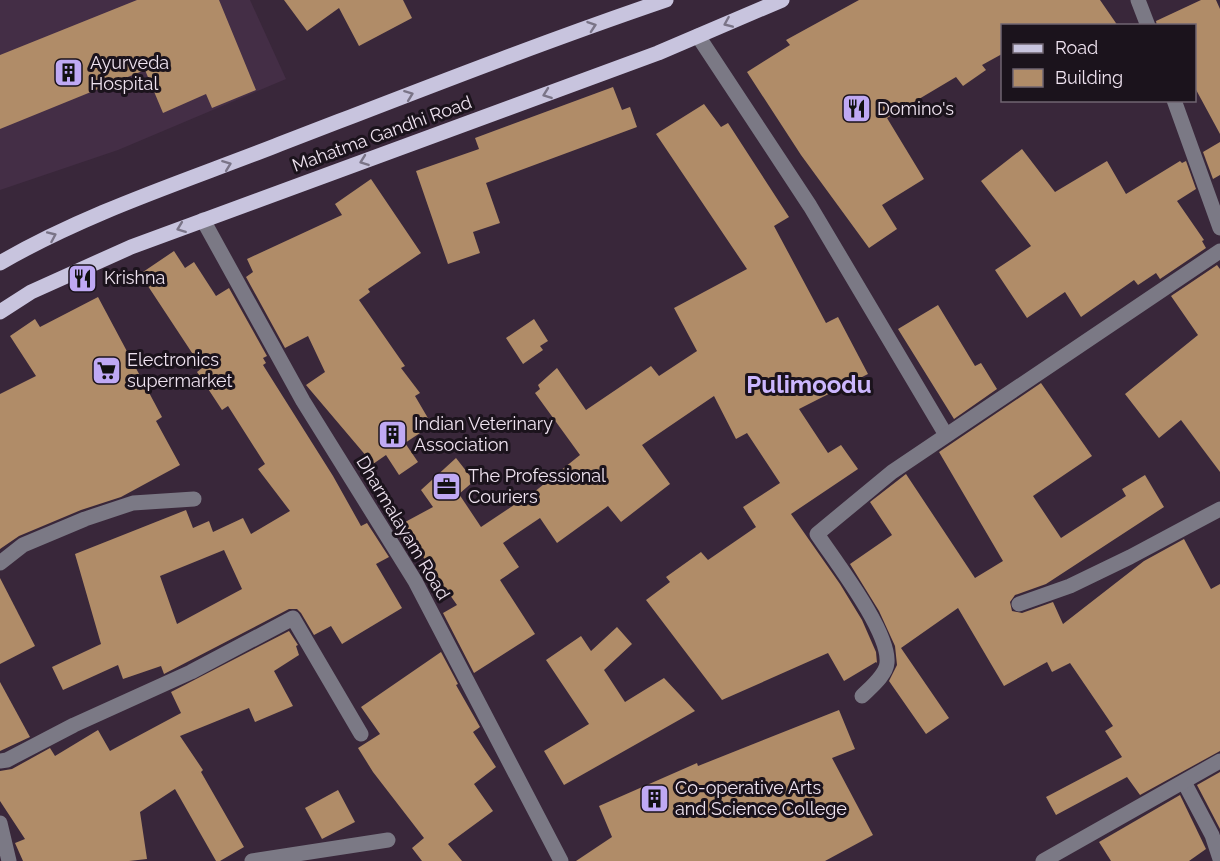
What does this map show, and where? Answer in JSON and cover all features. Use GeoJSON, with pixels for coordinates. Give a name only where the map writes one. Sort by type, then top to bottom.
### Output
{"type":"FeatureCollection","features":[{"type":"Feature","properties":{"kind":"main road","name":"Mahatma Gandhi Road"},"geometry":{"type":"LineString","coordinates":[[0,263],[31,245],[124,205],[559,37],[666,0]]}},
{"type":"Feature","properties":{"kind":"main road","name":"Mahatma Gandhi Road"},"geometry":{"type":"LineString","coordinates":[[0,312],[32,292],[131,247],[647,57],[782,0]]}},
{"type":"Feature","properties":{"kind":"street"},"geometry":{"type":"LineString","coordinates":[[1138,0],[1147,24]]}},
{"type":"Feature","properties":{"kind":"street"},"geometry":{"type":"LineString","coordinates":[[698,36],[810,206],[946,435]]}},
{"type":"Feature","properties":{"kind":"street"},"geometry":{"type":"LineString","coordinates":[[1175,102],[1220,228]]}},
{"type":"Feature","properties":{"kind":"street","name":"Dharmalayam Road"},"geometry":{"type":"LineString","coordinates":[[203,220],[303,401],[415,582],[561,861]]}},
{"type":"Feature","properties":{"kind":"street"},"geometry":{"type":"LineString","coordinates":[[862,696],[879,678],[887,665],[886,650],[875,623],[817,534],[892,472],[1220,251]]}},
{"type":"Feature","properties":{"kind":"street"},"geometry":{"type":"LineString","coordinates":[[0,563],[23,545],[133,503],[194,499]]}},
{"type":"Feature","properties":{"kind":"street"},"geometry":{"type":"LineString","coordinates":[[1019,604],[1070,586],[1220,509]]}},
{"type":"Feature","properties":{"kind":"street"},"geometry":{"type":"LineString","coordinates":[[0,761],[7,760],[74,725],[191,672],[293,618],[361,734]]}},
{"type":"Feature","properties":{"kind":"street"},"geometry":{"type":"LineString","coordinates":[[1043,861],[1220,761]]}},
{"type":"Feature","properties":{"kind":"street"},"geometry":{"type":"LineString","coordinates":[[1184,782],[1212,835],[1220,859]]}},
{"type":"Feature","properties":{"kind":"street"},"geometry":{"type":"LineString","coordinates":[[0,823],[9,861]]}},
{"type":"Feature","properties":{"kind":"street"},"geometry":{"type":"LineString","coordinates":[[252,861],[388,840]]}},
{"type":"Feature","properties":{"kind":"shaded area"},"geometry":{"type":"Polygon","coordinates":[[[0,0],[250,0],[286,79],[118,150],[0,190],[0,0]]]}},
{"type":"Feature","properties":{"kind":"building","name":"Ayurveda Hospital"},"geometry":{"type":"Polygon","coordinates":[[[137,0],[219,0],[256,90],[212,108],[206,94],[163,113],[145,70],[0,129],[0,55],[137,0]]]}},
{"type":"Feature","properties":{"kind":"building"},"geometry":{"type":"Polygon","coordinates":[[[284,0],[403,0],[412,18],[359,46],[339,8],[307,31],[284,0]]]}},
{"type":"Feature","properties":{"kind":"building"},"geometry":{"type":"Polygon","coordinates":[[[859,0],[1100,0],[1117,24],[1001,24],[1001,55],[982,65],[986,70],[963,86],[956,77],[887,118],[924,179],[882,205],[897,229],[869,248],[801,155],[747,72],[790,45],[786,40],[859,0]]]}},
{"type":"Feature","properties":{"kind":"building"},"geometry":{"type":"Polygon","coordinates":[[[1201,0],[1216,0],[1220,9],[1220,134],[1196,90],[1196,24],[1157,24],[1156,21],[1201,0]]]}},
{"type":"Feature","properties":{"kind":"building"},"geometry":{"type":"Polygon","coordinates":[[[613,87],[622,110],[630,107],[637,127],[486,183],[500,223],[473,232],[480,253],[448,264],[416,171],[479,149],[475,138],[613,87]]]}},
{"type":"Feature","properties":{"kind":"building"},"geometry":{"type":"Polygon","coordinates":[[[704,104],[721,127],[728,123],[789,217],[774,226],[826,323],[838,317],[868,374],[799,409],[828,453],[841,445],[858,469],[791,514],[862,620],[876,652],[877,663],[844,681],[828,653],[722,700],[646,600],[670,582],[666,577],[701,552],[708,560],[756,527],[743,507],[780,483],[747,433],[736,439],[714,396],[642,445],[670,484],[621,522],[608,506],[557,543],[540,518],[503,543],[519,567],[500,580],[535,634],[474,673],[443,613],[457,605],[414,544],[406,548],[394,528],[433,507],[421,490],[456,458],[474,481],[459,494],[481,527],[517,503],[518,505],[580,455],[535,393],[540,389],[538,385],[557,368],[586,410],[651,366],[659,376],[697,351],[674,308],[747,269],[656,134],[704,104]]]}},
{"type":"Feature","properties":{"kind":"building"},"geometry":{"type":"Polygon","coordinates":[[[1220,142],[1220,175],[1213,179],[1203,152],[1220,142]]]}},
{"type":"Feature","properties":{"kind":"building"},"geometry":{"type":"Polygon","coordinates":[[[1022,149],[1055,192],[1107,161],[1126,194],[1180,161],[1182,163],[1186,161],[1196,189],[1177,201],[1204,240],[1202,241],[1206,248],[1160,279],[1156,273],[1138,285],[1134,280],[1081,317],[1065,292],[1027,318],[995,270],[1031,246],[981,181],[1022,149]]]}},
{"type":"Feature","properties":{"kind":"building"},"geometry":{"type":"Polygon","coordinates":[[[371,179],[421,253],[368,289],[370,292],[359,300],[405,366],[401,368],[420,393],[415,396],[432,425],[405,443],[418,462],[399,475],[386,455],[373,464],[306,385],[325,372],[308,336],[285,348],[246,277],[253,272],[247,259],[342,215],[335,204],[371,179]]]}},
{"type":"Feature","properties":{"kind":"building"},"geometry":{"type":"Polygon","coordinates":[[[174,251],[185,268],[194,262],[216,296],[229,288],[267,356],[263,358],[266,363],[263,365],[333,476],[361,526],[367,523],[389,557],[376,564],[402,608],[342,644],[331,626],[314,635],[301,613],[297,609],[289,609],[164,674],[161,666],[123,679],[118,665],[63,690],[52,667],[101,644],[75,554],[186,510],[193,528],[209,521],[213,532],[243,518],[251,534],[290,511],[258,469],[265,464],[228,406],[222,410],[197,372],[202,368],[140,274],[174,251]],[[224,550],[160,576],[177,624],[242,589],[224,550]]]}},
{"type":"Feature","properties":{"kind":"building"},"geometry":{"type":"Polygon","coordinates":[[[1217,265],[1220,269],[1220,472],[1181,420],[1159,438],[1125,394],[1198,335],[1171,296],[1217,265]]]}},
{"type":"Feature","properties":{"kind":"building"},"geometry":{"type":"Polygon","coordinates":[[[98,297],[162,417],[156,421],[180,465],[121,497],[81,510],[19,536],[0,549],[0,394],[36,376],[10,336],[35,319],[40,327],[98,297]]]}},
{"type":"Feature","properties":{"kind":"building"},"geometry":{"type":"Polygon","coordinates":[[[938,305],[975,366],[981,363],[997,389],[954,419],[898,329],[938,305]]]}},
{"type":"Feature","properties":{"kind":"building"},"geometry":{"type":"Polygon","coordinates":[[[534,319],[548,341],[540,346],[543,350],[523,364],[506,338],[534,319]]]}},
{"type":"Feature","properties":{"kind":"building"},"geometry":{"type":"Polygon","coordinates":[[[1041,383],[1092,456],[1033,496],[1061,538],[1126,496],[1122,489],[1145,475],[1164,507],[1046,584],[1015,595],[1010,602],[1012,611],[1022,613],[1053,602],[1063,624],[1144,561],[1184,539],[1211,589],[1220,584],[1220,751],[1140,795],[1127,777],[1056,815],[1046,797],[1122,757],[1105,731],[1113,726],[1070,663],[1052,672],[1047,662],[1004,686],[958,608],[901,648],[949,718],[926,734],[889,681],[897,665],[895,646],[879,611],[850,564],[892,535],[870,502],[906,474],[975,578],[1003,561],[939,452],[1041,383]]]}},
{"type":"Feature","properties":{"kind":"building"},"geometry":{"type":"Polygon","coordinates":[[[0,578],[35,646],[0,664],[0,578]]]}},
{"type":"Feature","properties":{"kind":"building"},"geometry":{"type":"Polygon","coordinates":[[[617,627],[632,644],[604,670],[625,702],[664,678],[695,711],[564,785],[544,751],[589,724],[546,660],[581,636],[591,651],[617,627]]]}},
{"type":"Feature","properties":{"kind":"building"},"geometry":{"type":"Polygon","coordinates":[[[289,631],[298,645],[296,646],[299,655],[274,671],[293,706],[255,722],[249,708],[180,736],[203,770],[201,772],[244,847],[216,861],[175,789],[140,812],[147,859],[23,861],[15,843],[25,839],[0,801],[0,771],[12,769],[50,748],[55,756],[98,730],[110,751],[181,713],[171,692],[289,631]]]}},
{"type":"Feature","properties":{"kind":"building"},"geometry":{"type":"Polygon","coordinates":[[[441,652],[458,684],[456,685],[480,727],[473,732],[496,767],[474,784],[493,811],[448,844],[462,861],[422,861],[412,848],[424,838],[373,772],[358,748],[380,734],[361,707],[441,652]]]}},
{"type":"Feature","properties":{"kind":"building"},"geometry":{"type":"Polygon","coordinates":[[[0,682],[30,737],[0,751],[0,682]]]}},
{"type":"Feature","properties":{"kind":"building"},"geometry":{"type":"Polygon","coordinates":[[[839,710],[855,749],[832,758],[873,835],[825,861],[576,861],[612,837],[599,806],[697,763],[698,766],[839,710]]]}},
{"type":"Feature","properties":{"kind":"building"},"geometry":{"type":"Polygon","coordinates":[[[1220,772],[1220,829],[1197,785],[1220,772]]]}},
{"type":"Feature","properties":{"kind":"building"},"geometry":{"type":"Polygon","coordinates":[[[338,790],[355,822],[322,839],[305,808],[338,790]]]}},
{"type":"Feature","properties":{"kind":"building"},"geometry":{"type":"Polygon","coordinates":[[[1180,795],[1206,849],[1189,861],[1111,861],[1099,842],[1180,795]]]}},
{"type":"Feature","properties":{"kind":"place","name":"Ayurveda Hospital"},"geometry":{"type":"Point","coordinates":[69,73]}},
{"type":"Feature","properties":{"kind":"place","name":"Domino's"},"geometry":{"type":"Point","coordinates":[856,109]}},
{"type":"Feature","properties":{"kind":"place","name":"Krishna"},"geometry":{"type":"Point","coordinates":[83,278]}},
{"type":"Feature","properties":{"kind":"place","name":"Electronics supermarket"},"geometry":{"type":"Point","coordinates":[106,370]}},
{"type":"Feature","properties":{"kind":"place","name":"Indian Veterinary Association"},"geometry":{"type":"Point","coordinates":[393,434]}},
{"type":"Feature","properties":{"kind":"place","name":"The Professional Couriers"},"geometry":{"type":"Point","coordinates":[447,486]}},
{"type":"Feature","properties":{"kind":"place","name":"Co-operative Arts and Science College"},"geometry":{"type":"Point","coordinates":[654,798]}},
{"type":"Feature","properties":{"kind":"district","name":"Pulimoodu"},"geometry":{"type":"Point","coordinates":[809,385]}}]}
